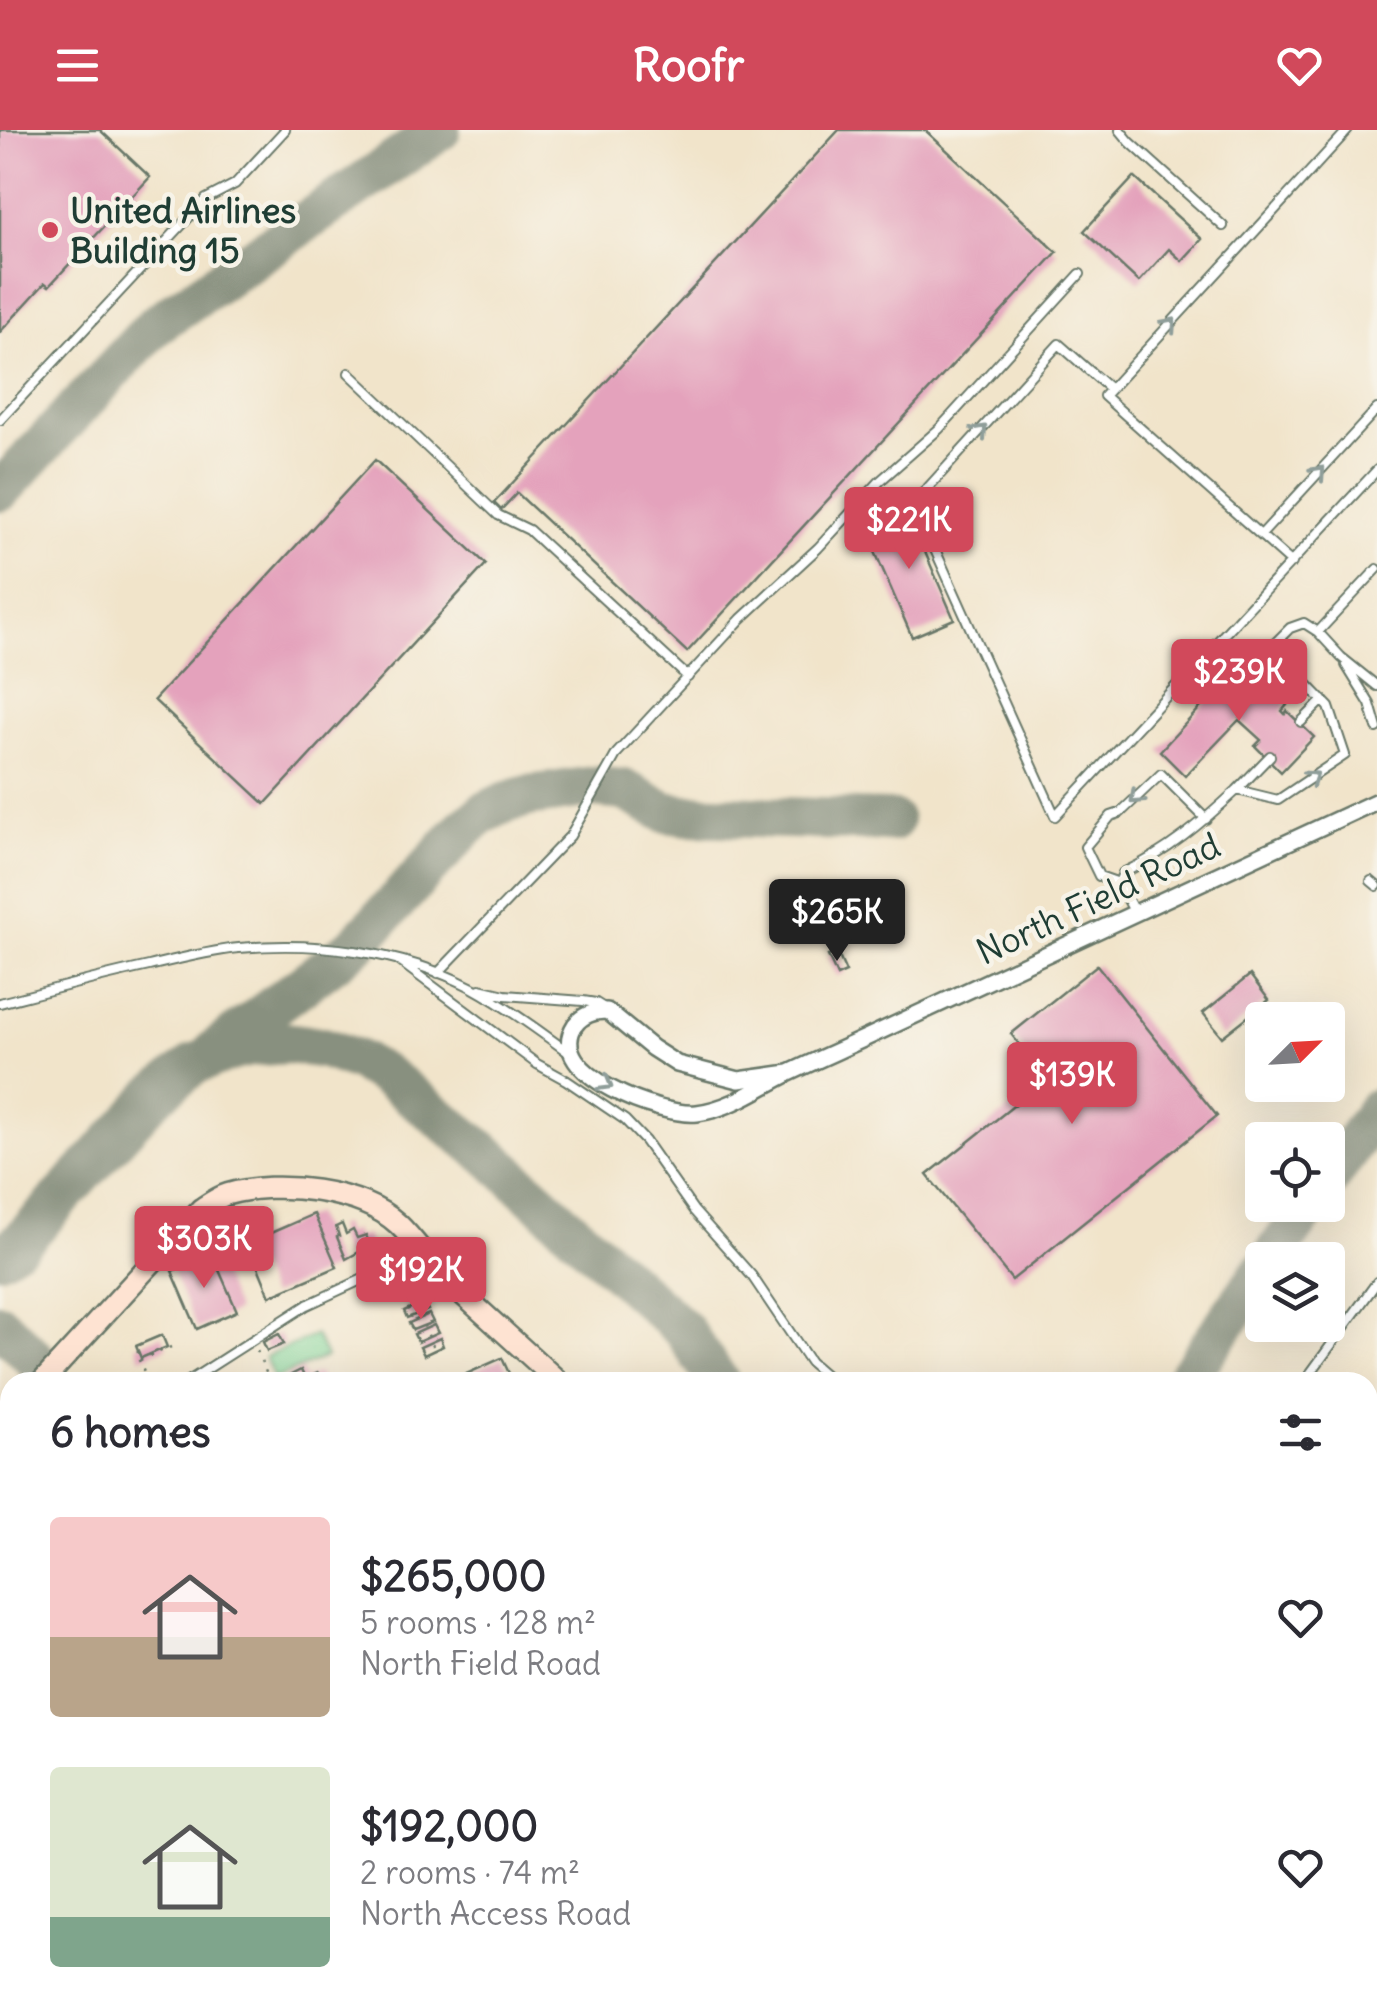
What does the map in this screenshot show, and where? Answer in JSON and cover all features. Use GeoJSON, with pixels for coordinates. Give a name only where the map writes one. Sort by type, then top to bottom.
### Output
{"type":"FeatureCollection","features":[{"type":"Feature","properties":{"kind":"street","name":"North Field Road"},"geometry":{"type":"LineString","coordinates":[[572,1056],[588,1074],[636,1102],[665,1111],[696,1113],[732,1103],[1377,800]]}},
{"type":"Feature","properties":{"kind":"street","name":"North Field Road"},"geometry":{"type":"LineString","coordinates":[[608,1011],[678,1064],[739,1080],[789,1073]]}},
{"type":"Feature","properties":{"kind":"street"},"geometry":{"type":"LineString","coordinates":[[572,1056],[570,1039],[577,1022],[589,1013],[608,1011]]}},
{"type":"Feature","properties":{"kind":"street"},"geometry":{"type":"LineString","coordinates":[[51,1372],[201,1209],[228,1194],[285,1188],[356,1200],[398,1224],[449,1282],[548,1372]]}},
{"type":"Feature","properties":{"kind":"lane"},"geometry":{"type":"LineString","coordinates":[[0,420],[206,199],[235,184],[285,130]]}},
{"type":"Feature","properties":{"kind":"lane"},"geometry":{"type":"LineString","coordinates":[[1120,130],[1223,226]]}},
{"type":"Feature","properties":{"kind":"lane"},"geometry":{"type":"LineString","coordinates":[[1107,392],[1348,130]]}},
{"type":"Feature","properties":{"kind":"lane"},"geometry":{"type":"LineString","coordinates":[[438,973],[570,836],[617,752],[741,619],[939,428],[1080,274]]}},
{"type":"Feature","properties":{"kind":"lane"},"geometry":{"type":"LineString","coordinates":[[1292,563],[1059,344],[914,503],[1055,816],[1292,563],[1377,470]]}},
{"type":"Feature","properties":{"kind":"lane"},"geometry":{"type":"LineString","coordinates":[[349,374],[498,515],[529,530],[688,677]]}},
{"type":"Feature","properties":{"kind":"lane"},"geometry":{"type":"LineString","coordinates":[[1261,535],[1377,409]]}},
{"type":"Feature","properties":{"kind":"lane"},"geometry":{"type":"LineString","coordinates":[[1318,632],[1377,569]]}},
{"type":"Feature","properties":{"kind":"lane"},"geometry":{"type":"LineString","coordinates":[[1238,790],[1278,800],[1345,755],[1329,707],[1271,647],[1290,628],[1304,623],[1318,632],[1377,686]]}},
{"type":"Feature","properties":{"kind":"lane"},"geometry":{"type":"LineString","coordinates":[[1341,657],[1370,704],[1377,728]]}},
{"type":"Feature","properties":{"kind":"lane"},"geometry":{"type":"LineString","coordinates":[[1301,722],[1324,700]]}},
{"type":"Feature","properties":{"kind":"lane"},"geometry":{"type":"LineString","coordinates":[[1119,883],[1124,873],[1157,856],[1206,819],[1270,756]]}},
{"type":"Feature","properties":{"kind":"lane"},"geometry":{"type":"LineString","coordinates":[[1136,915],[1119,883],[1099,876],[1084,847],[1111,816],[1120,813],[1161,774],[1206,819]]}},
{"type":"Feature","properties":{"kind":"lane"},"geometry":{"type":"LineString","coordinates":[[0,1003],[236,948],[324,948],[398,960],[471,987],[572,1056]]}},
{"type":"Feature","properties":{"kind":"lane"},"geometry":{"type":"LineString","coordinates":[[398,960],[537,1064],[625,1120],[646,1142],[694,1211],[752,1276],[810,1362],[822,1372]]}},
{"type":"Feature","properties":{"kind":"lane"},"geometry":{"type":"LineString","coordinates":[[471,987],[506,995],[583,1001],[608,1011]]}},
{"type":"Feature","properties":{"kind":"lane"},"geometry":{"type":"LineString","coordinates":[[204,1372],[307,1305],[421,1252]]}},
{"type":"Feature","properties":{"kind":"lane"},"geometry":{"type":"LineString","coordinates":[[1311,1372],[1377,1282]]}},
{"type":"Feature","properties":{"kind":"path"},"geometry":{"type":"LineString","coordinates":[[415,1306],[433,1346]]}},
{"type":"Feature","properties":{"kind":"path"},"geometry":{"type":"LineString","coordinates":[[252,1341],[266,1372]]}},
{"type":"Feature","properties":{"kind":"path"},"geometry":{"type":"LineString","coordinates":[[139,1361],[171,1348]]}},
{"type":"Feature","properties":{"kind":"path"},"geometry":{"type":"LineString","coordinates":[[139,1352],[136,1354],[144,1372]]}},
{"type":"Feature","properties":{"kind":"green space"},"geometry":{"type":"Polygon","coordinates":[[[315,1335],[326,1357],[291,1372],[271,1372],[265,1357],[315,1335]]]}},
{"type":"Feature","properties":{"kind":"building","name":"United Airlines Building 15"},"geometry":{"type":"Polygon","coordinates":[[[0,130],[100,130],[150,177],[49,286],[45,283],[0,332],[0,130]]]}},
{"type":"Feature","properties":{"kind":"building"},"geometry":{"type":"Polygon","coordinates":[[[839,130],[925,130],[1057,252],[687,652],[517,493],[501,510],[494,503],[839,130]]]}},
{"type":"Feature","properties":{"kind":"building"},"geometry":{"type":"Polygon","coordinates":[[[1134,177],[1202,239],[1182,261],[1169,249],[1139,282],[1084,231],[1134,177]]]}},
{"type":"Feature","properties":{"kind":"building"},"geometry":{"type":"Polygon","coordinates":[[[375,460],[486,564],[265,804],[154,700],[375,460]]]}},
{"type":"Feature","properties":{"kind":"building"},"geometry":{"type":"Polygon","coordinates":[[[905,506],[954,619],[912,637],[863,524],[905,506]]]}},
{"type":"Feature","properties":{"kind":"building"},"geometry":{"type":"Polygon","coordinates":[[[1242,663],[1287,705],[1282,711],[1287,711],[1314,737],[1281,772],[1255,746],[1261,740],[1239,720],[1185,776],[1160,751],[1242,663]]]}},
{"type":"Feature","properties":{"kind":"building"},"geometry":{"type":"Polygon","coordinates":[[[837,952],[846,972],[837,976],[828,956],[837,952]]]}},
{"type":"Feature","properties":{"kind":"building"},"geometry":{"type":"Polygon","coordinates":[[[1097,965],[1217,1116],[1012,1280],[927,1175],[1047,1079],[1011,1034],[1097,965]]]}},
{"type":"Feature","properties":{"kind":"building"},"geometry":{"type":"Polygon","coordinates":[[[1250,975],[1269,1000],[1245,1002],[1245,1019],[1222,1037],[1203,1013],[1250,975]]]}},
{"type":"Feature","properties":{"kind":"building"},"geometry":{"type":"Polygon","coordinates":[[[314,1214],[337,1267],[270,1296],[248,1243],[314,1214]]]}},
{"type":"Feature","properties":{"kind":"building"},"geometry":{"type":"Polygon","coordinates":[[[342,1224],[346,1234],[353,1230],[357,1238],[366,1235],[370,1246],[346,1259],[337,1237],[336,1227],[342,1224]]]}},
{"type":"Feature","properties":{"kind":"building"},"geometry":{"type":"Polygon","coordinates":[[[212,1254],[237,1311],[197,1329],[172,1271],[212,1254]]]}},
{"type":"Feature","properties":{"kind":"building"},"geometry":{"type":"Polygon","coordinates":[[[424,1302],[428,1310],[407,1318],[404,1311],[424,1302]]]}},
{"type":"Feature","properties":{"kind":"building"},"geometry":{"type":"Polygon","coordinates":[[[429,1314],[433,1322],[413,1330],[409,1323],[429,1314]]]}},
{"type":"Feature","properties":{"kind":"building"},"geometry":{"type":"Polygon","coordinates":[[[434,1325],[438,1333],[418,1342],[414,1334],[434,1325]]]}},
{"type":"Feature","properties":{"kind":"building"},"geometry":{"type":"Polygon","coordinates":[[[279,1334],[284,1344],[267,1351],[263,1342],[279,1334]]]}},
{"type":"Feature","properties":{"kind":"building"},"geometry":{"type":"Polygon","coordinates":[[[162,1335],[167,1347],[141,1358],[136,1346],[162,1335]]]}},
{"type":"Feature","properties":{"kind":"building"},"geometry":{"type":"Polygon","coordinates":[[[440,1338],[443,1346],[424,1355],[420,1347],[440,1338]]]}},
{"type":"Feature","properties":{"kind":"building"},"geometry":{"type":"Polygon","coordinates":[[[502,1358],[508,1372],[470,1372],[502,1358]]]}},
{"type":"Feature","properties":{"kind":"taxiway"},"geometry":{"type":"LineString","coordinates":[[0,491],[155,325],[440,130]]}},
{"type":"Feature","properties":{"kind":"taxiway"},"geometry":{"type":"LineString","coordinates":[[216,1049],[357,944],[465,828],[504,803],[593,787],[624,790],[665,812],[686,815],[892,821]]}},
{"type":"Feature","properties":{"kind":"taxiway"},"geometry":{"type":"LineString","coordinates":[[0,1255],[30,1232],[155,1095],[195,1064],[250,1046],[287,1043],[324,1048],[389,1078],[493,1159],[683,1330],[712,1372]]}},
{"type":"Feature","properties":{"kind":"taxiway"},"geometry":{"type":"LineString","coordinates":[[1345,1155],[1377,1109]]}},
{"type":"Feature","properties":{"kind":"taxiway"},"geometry":{"type":"LineString","coordinates":[[1284,1242],[1298,1222]]}},
{"type":"Feature","properties":{"kind":"taxiway"},"geometry":{"type":"LineString","coordinates":[[1191,1372],[1245,1296]]}},
{"type":"Feature","properties":{"kind":"taxiway"},"geometry":{"type":"LineString","coordinates":[[0,1324],[36,1360],[43,1372]]}},
{"type":"Feature","properties":{"kind":"place","name":"United Airlines Building 15"},"geometry":{"type":"Point","coordinates":[50,230]}}]}
